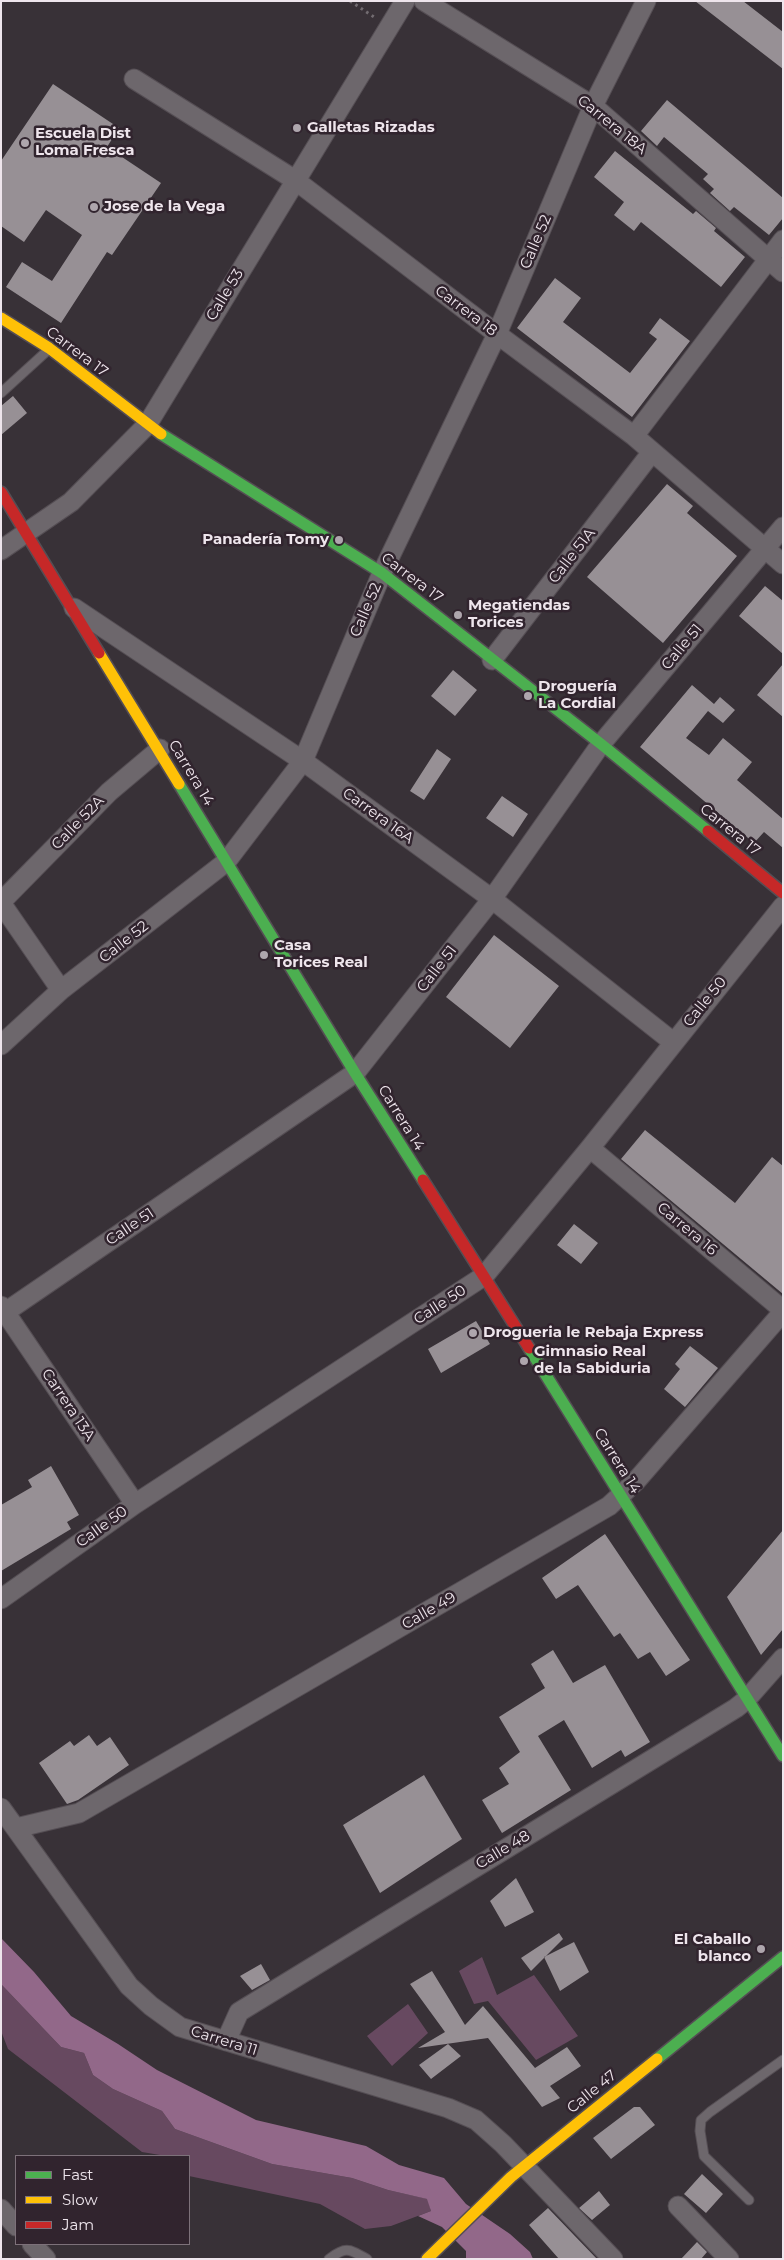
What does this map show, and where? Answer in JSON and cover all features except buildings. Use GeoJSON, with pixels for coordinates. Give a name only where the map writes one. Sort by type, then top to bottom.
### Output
{"type":"FeatureCollection","features":[{"type":"Feature","properties":{"kind":"main road","name":"Carrera 17"},"geometry":{"type":"LineString","coordinates":[[1,318],[49,348],[147,425],[382,573],[601,744],[783,893]]}},
{"type":"Feature","properties":{"kind":"main road","name":"Carrera 14"},"geometry":{"type":"LineString","coordinates":[[1,492],[160,749],[226,862],[355,1073],[484,1276],[746,1700],[783,1756]]}},
{"type":"Feature","properties":{"kind":"main road","name":"Calle 47"},"geometry":{"type":"LineString","coordinates":[[427,2259],[518,2172],[783,1957]]}},
{"type":"Feature","properties":{"kind":"street","name":"Calle 53"},"geometry":{"type":"LineString","coordinates":[[1,550],[71,502],[147,425],[404,1]]}},
{"type":"Feature","properties":{"kind":"street","name":"Carrera 18A"},"geometry":{"type":"LineString","coordinates":[[424,1],[593,106],[776,265]]}},
{"type":"Feature","properties":{"kind":"street","name":"Calle 52"},"geometry":{"type":"LineString","coordinates":[[1,1045],[61,990],[226,862],[303,761],[382,573],[497,334],[593,106],[646,1]]}},
{"type":"Feature","properties":{"kind":"street","name":"Carrera 18"},"geometry":{"type":"LineString","coordinates":[[134,79],[295,180],[634,436],[783,564]]}},
{"type":"Feature","properties":{"kind":"street"},"geometry":{"type":"LineString","coordinates":[[634,436],[776,265],[783,240]]}},
{"type":"Feature","properties":{"kind":"street","name":"Calle 51A"},"geometry":{"type":"LineString","coordinates":[[492,660],[652,452]]}},
{"type":"Feature","properties":{"kind":"street","name":"Calle 51"},"geometry":{"type":"LineString","coordinates":[[3,1312],[355,1073],[492,899],[601,744],[783,527]]}},
{"type":"Feature","properties":{"kind":"street","name":"Carrera 16A"},"geometry":{"type":"LineString","coordinates":[[71,606],[303,761],[492,899],[673,1042]]}},
{"type":"Feature","properties":{"kind":"street","name":"Calle 52A"},"geometry":{"type":"LineString","coordinates":[[1,902],[109,792],[160,749]]}},
{"type":"Feature","properties":{"kind":"street"},"geometry":{"type":"LineString","coordinates":[[1,902],[61,990]]}},
{"type":"Feature","properties":{"kind":"street","name":"Calle 50"},"geometry":{"type":"LineString","coordinates":[[1,1599],[135,1504],[484,1276],[590,1148],[783,906]]}},
{"type":"Feature","properties":{"kind":"street","name":"Carrera 16"},"geometry":{"type":"LineString","coordinates":[[590,1148],[783,1311]]}},
{"type":"Feature","properties":{"kind":"street","name":"Calle 49"},"geometry":{"type":"LineString","coordinates":[[16,1828],[79,1813],[610,1506],[621,1496],[783,1311]]}},
{"type":"Feature","properties":{"kind":"street","name":"Carrera 13A"},"geometry":{"type":"LineString","coordinates":[[3,1312],[135,1504]]}},
{"type":"Feature","properties":{"kind":"street","name":"Calle 48"},"geometry":{"type":"LineString","coordinates":[[226,2041],[239,2012],[746,1700],[783,1658]]}},
{"type":"Feature","properties":{"kind":"street","name":"Carrera 11"},"geometry":{"type":"LineString","coordinates":[[1,1808],[130,1986],[151,2006],[180,2027],[448,2108],[476,2120],[502,2144],[518,2172],[612,2259]]}},
{"type":"Feature","properties":{"kind":"street"},"geometry":{"type":"LineString","coordinates":[[678,2206],[729,2259]]}},
{"type":"Feature","properties":{"kind":"street"},"geometry":{"type":"LineString","coordinates":[[1,2209],[15,2225]]}},
{"type":"Feature","properties":{"kind":"street"},"geometry":{"type":"LineString","coordinates":[[33,2245],[46,2259]]}},
{"type":"Feature","properties":{"kind":"lane"},"geometry":{"type":"LineString","coordinates":[[1,394],[49,348]]}},
{"type":"Feature","properties":{"kind":"lane"},"geometry":{"type":"LineString","coordinates":[[748,2200],[704,2156],[700,2131],[701,2120],[783,2060]]}},
{"type":"Feature","properties":{"kind":"lane"},"geometry":{"type":"LineString","coordinates":[[329,2259],[341,2249],[351,2250],[367,2259]]}},
{"type":"Feature","properties":{"kind":"path"},"geometry":{"type":"LineString","coordinates":[[350,1],[389,27]]}},
{"type":"Feature","properties":{"kind":"shaded area"},"geometry":{"type":"Polygon","coordinates":[[[1,1938],[34,1972],[71,2016],[157,2070],[256,2120],[366,2146],[399,2165],[444,2178],[466,2204],[510,2234],[530,2252],[533,2259],[466,2259],[466,2251],[442,2227],[418,2216],[431,2211],[427,2199],[388,2190],[352,2178],[272,2164],[175,2129],[162,2111],[113,2089],[93,2075],[84,2053],[61,2047],[1,1984],[1,1938]]]}},
{"type":"Feature","properties":{"kind":"shaded area"},"geometry":{"type":"Polygon","coordinates":[[[482,1957],[497,1995],[534,1975],[578,2036],[536,2060],[488,2001],[474,2004],[459,1971],[482,1957]]]}},
{"type":"Feature","properties":{"kind":"shaded area"},"geometry":{"type":"Polygon","coordinates":[[[1,1984],[61,2047],[84,2053],[93,2075],[113,2089],[162,2111],[175,2129],[272,2164],[352,2178],[388,2190],[428,2199],[431,2211],[391,2226],[365,2229],[320,2204],[190,2176],[190,2155],[160,2155],[142,2152],[8,2049],[1,2031],[1,1984]]]}},
{"type":"Feature","properties":{"kind":"shaded area"},"geometry":{"type":"Polygon","coordinates":[[[408,2004],[428,2033],[392,2066],[367,2036],[408,2004]]]}},
{"type":"Feature","properties":{"kind":"traffic: fast"},"geometry":{"type":"LineString","coordinates":[[161,434],[382,573],[601,744],[708,831]]}},
{"type":"Feature","properties":{"kind":"traffic: fast"},"geometry":{"type":"LineString","coordinates":[[179,784],[355,1073],[423,1180]]}},
{"type":"Feature","properties":{"kind":"traffic: fast"},"geometry":{"type":"LineString","coordinates":[[529,1348],[783,1756]]}},
{"type":"Feature","properties":{"kind":"traffic: fast"},"geometry":{"type":"LineString","coordinates":[[657,2059],[783,1957]]}},
{"type":"Feature","properties":{"kind":"traffic: slow"},"geometry":{"type":"LineString","coordinates":[[1,318],[49,348],[161,434]]}},
{"type":"Feature","properties":{"kind":"traffic: slow"},"geometry":{"type":"LineString","coordinates":[[99,653],[179,784]]}},
{"type":"Feature","properties":{"kind":"traffic: slow"},"geometry":{"type":"LineString","coordinates":[[427,2259],[511,2177],[657,2059]]}},
{"type":"Feature","properties":{"kind":"traffic: jam"},"geometry":{"type":"LineString","coordinates":[[1,492],[99,653]]}},
{"type":"Feature","properties":{"kind":"traffic: jam"},"geometry":{"type":"LineString","coordinates":[[708,831],[783,893]]}},
{"type":"Feature","properties":{"kind":"traffic: jam"},"geometry":{"type":"LineString","coordinates":[[423,1180],[529,1348]]}},
{"type":"Feature","properties":{"kind":"place","name":"Galletas Rizadas"},"geometry":{"type":"Point","coordinates":[297,128]}},
{"type":"Feature","properties":{"kind":"place","name":"Escuela Dist Loma Fresca"},"geometry":{"type":"Point","coordinates":[25,143]}},
{"type":"Feature","properties":{"kind":"place","name":"Jose de la Vega"},"geometry":{"type":"Point","coordinates":[94,207]}},
{"type":"Feature","properties":{"kind":"place","name":"Panadería Tomy"},"geometry":{"type":"Point","coordinates":[339,540]}},
{"type":"Feature","properties":{"kind":"place","name":"Megatiendas Torices"},"geometry":{"type":"Point","coordinates":[458,615]}},
{"type":"Feature","properties":{"kind":"place","name":"Droguería La Cordial"},"geometry":{"type":"Point","coordinates":[528,696]}},
{"type":"Feature","properties":{"kind":"place","name":"Casa Torices Real"},"geometry":{"type":"Point","coordinates":[264,955]}},
{"type":"Feature","properties":{"kind":"place","name":"Drogueria le Rebaja Express"},"geometry":{"type":"Point","coordinates":[473,1333]}},
{"type":"Feature","properties":{"kind":"place","name":"Gimnasio Real de la Sabiduria"},"geometry":{"type":"Point","coordinates":[524,1361]}},
{"type":"Feature","properties":{"kind":"place","name":"El Caballo blanco"},"geometry":{"type":"Point","coordinates":[761,1949]}}]}
